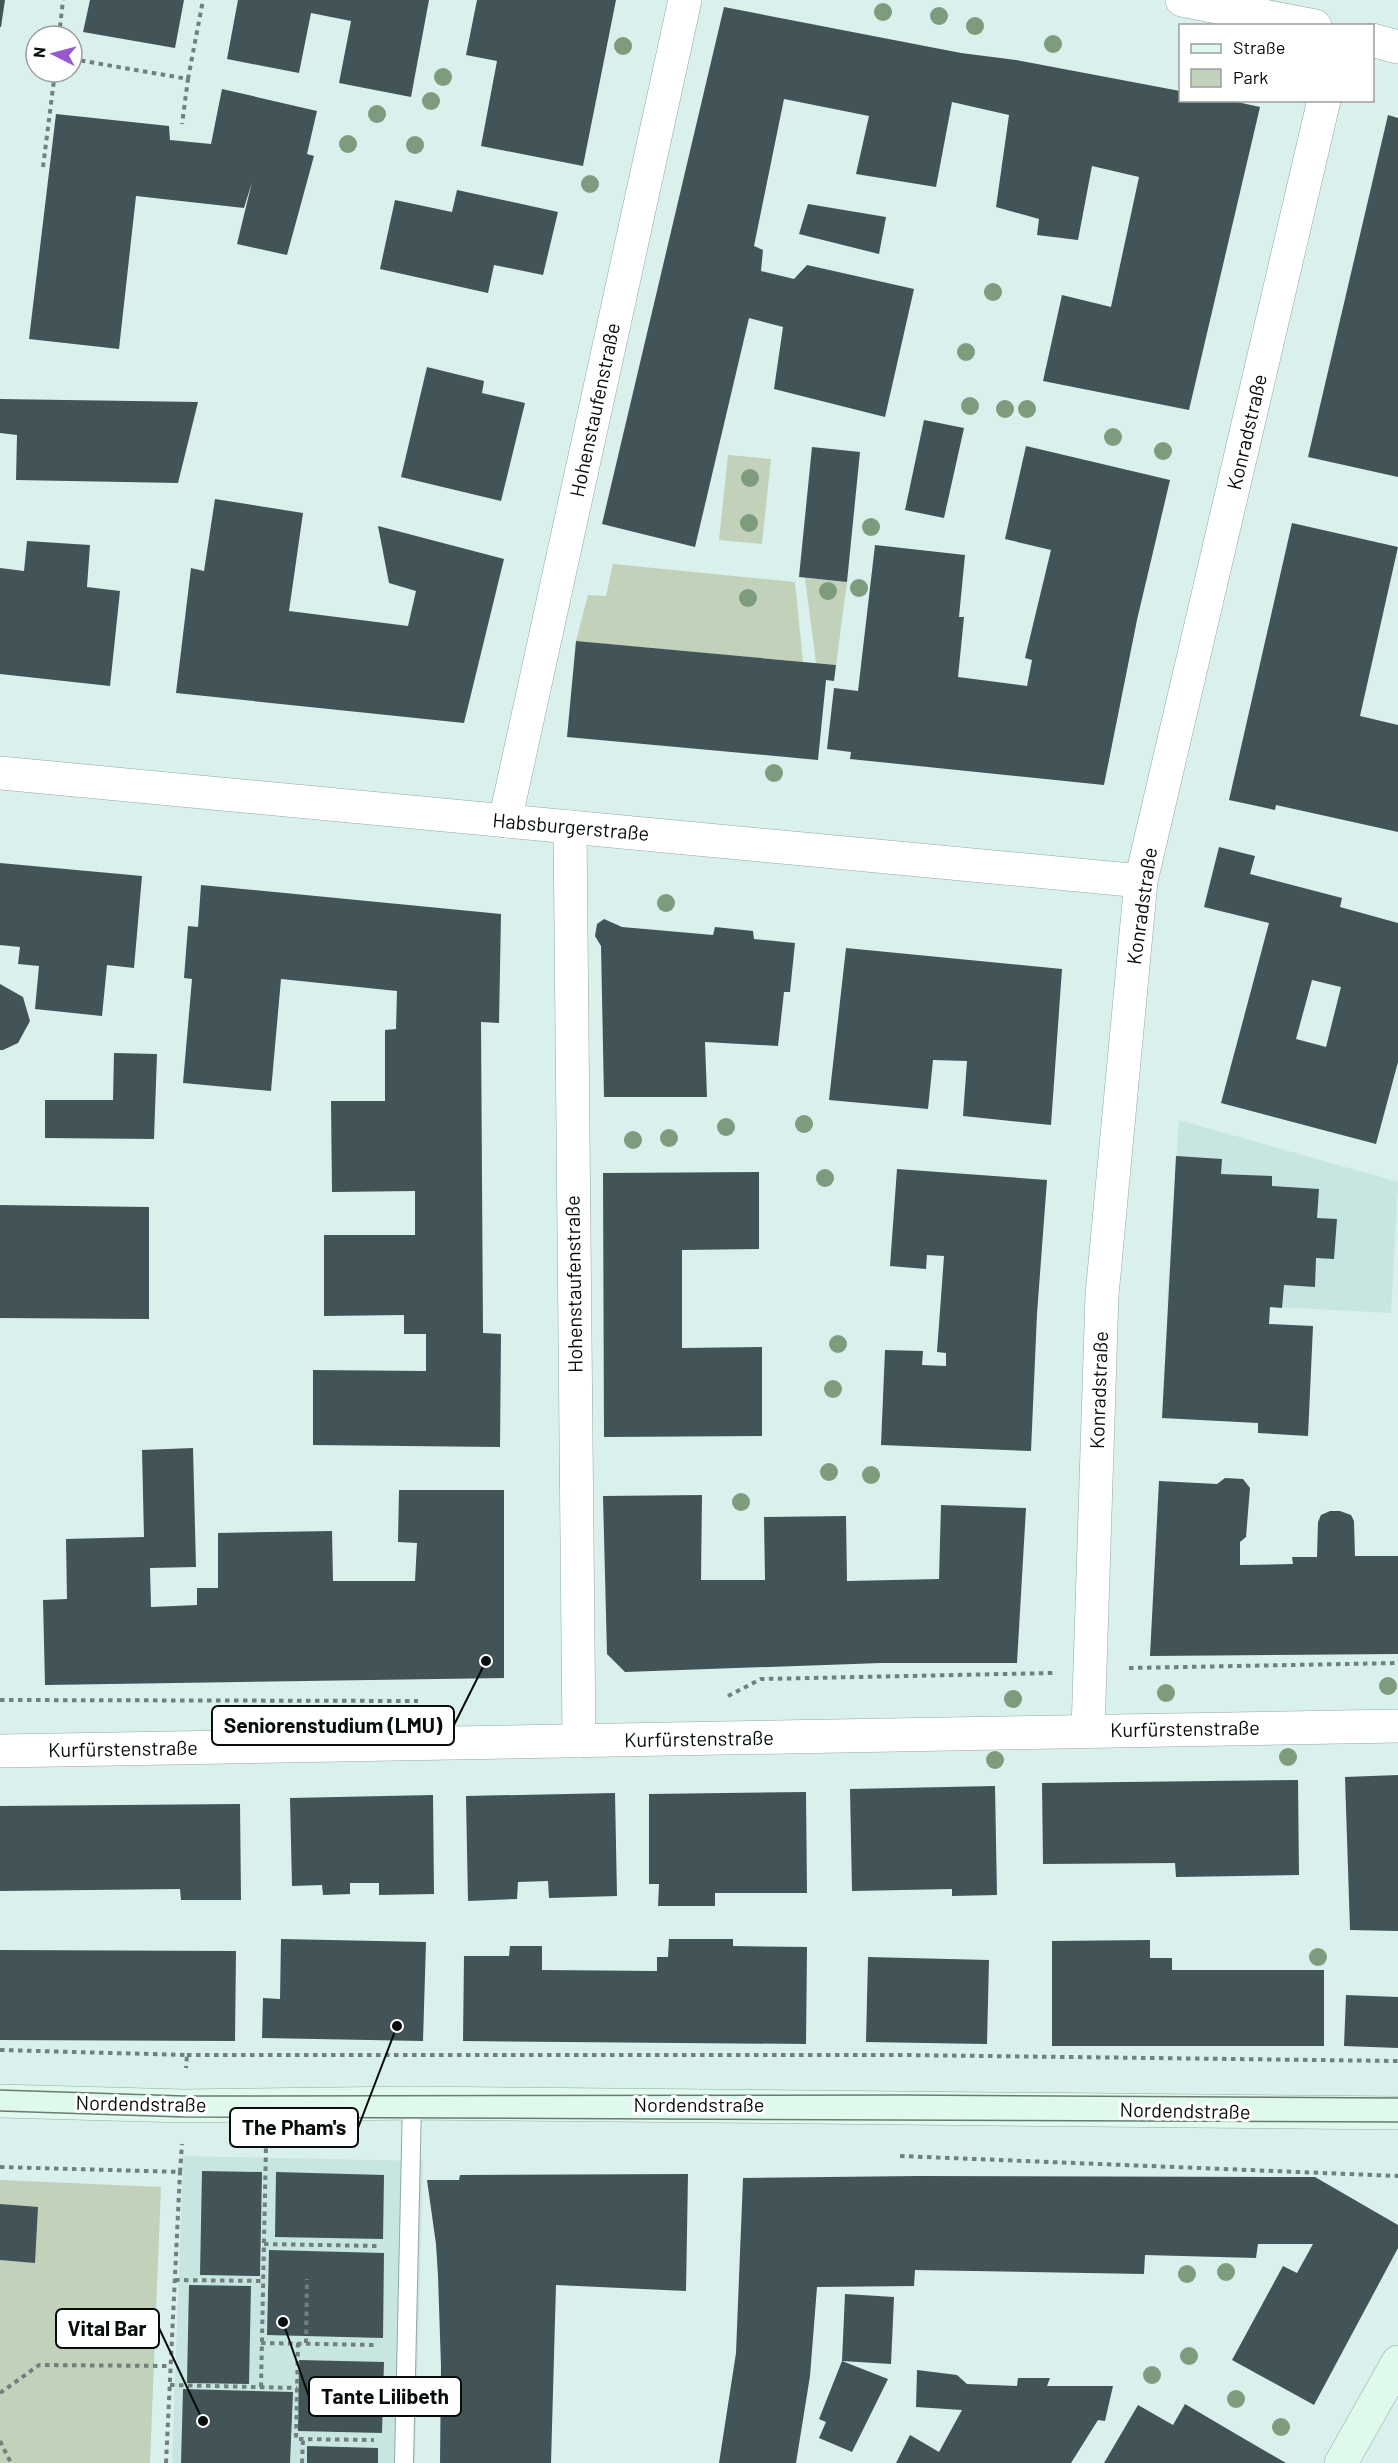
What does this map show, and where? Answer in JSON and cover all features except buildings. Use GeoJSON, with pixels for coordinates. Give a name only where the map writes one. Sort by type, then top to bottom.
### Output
{"type":"FeatureCollection","features":[{"type":"Feature","properties":{"kind":"main road","name":"Nordendstraße"},"geometry":{"type":"LineString","coordinates":[[0,2101],[184,2106],[412,2103],[1398,2113]]}},
{"type":"Feature","properties":{"kind":"main road"},"geometry":{"type":"LineString","coordinates":[[1341,2463],[1398,2362]]}},
{"type":"Feature","properties":{"kind":"street","name":"Hohenstaufenstraße"},"geometry":{"type":"LineString","coordinates":[[505,821],[685,0]]}},
{"type":"Feature","properties":{"kind":"street"},"geometry":{"type":"LineString","coordinates":[[1182,0],[1305,24]]}},
{"type":"Feature","properties":{"kind":"street"},"geometry":{"type":"LineString","coordinates":[[1374,41],[1398,47]]}},
{"type":"Feature","properties":{"kind":"street","name":"Konradstraße"},"geometry":{"type":"LineString","coordinates":[[1088,1731],[1102,1295],[1141,882],[1324,102]]}},
{"type":"Feature","properties":{"kind":"street","name":"Habsburgerstraße"},"geometry":{"type":"LineString","coordinates":[[0,773],[1141,882]]}},
{"type":"Feature","properties":{"kind":"street","name":"Hohenstaufenstraße"},"geometry":{"type":"LineString","coordinates":[[570,827],[579,1741]]}},
{"type":"Feature","properties":{"kind":"street","name":"Kurfürstenstraße"},"geometry":{"type":"LineString","coordinates":[[0,1751],[1398,1726]]}},
{"type":"Feature","properties":{"kind":"lane"},"geometry":{"type":"LineString","coordinates":[[404,2463],[412,2103]]}},
{"type":"Feature","properties":{"kind":"path"},"geometry":{"type":"LineString","coordinates":[[60,24],[63,0]]}},
{"type":"Feature","properties":{"kind":"path"},"geometry":{"type":"LineString","coordinates":[[183,124],[188,79],[203,0]]}},
{"type":"Feature","properties":{"kind":"path"},"geometry":{"type":"LineString","coordinates":[[84,61],[188,79]]}},
{"type":"Feature","properties":{"kind":"path"},"geometry":{"type":"LineString","coordinates":[[44,167],[54,84]]}},
{"type":"Feature","properties":{"kind":"path"},"geometry":{"type":"LineString","coordinates":[[719,1696],[731,1696],[761,1679],[1089,1672],[1151,1666],[1398,1663]]}},
{"type":"Feature","properties":{"kind":"path"},"geometry":{"type":"LineString","coordinates":[[0,1700],[425,1701]]}},
{"type":"Feature","properties":{"kind":"path"},"geometry":{"type":"LineString","coordinates":[[0,2050],[187,2055],[903,2055],[1398,2061]]}},
{"type":"Feature","properties":{"kind":"path"},"geometry":{"type":"LineString","coordinates":[[166,2463],[187,2055]]}},
{"type":"Feature","properties":{"kind":"path"},"geometry":{"type":"LineString","coordinates":[[261,2387],[267,2105]]}},
{"type":"Feature","properties":{"kind":"path"},"geometry":{"type":"LineString","coordinates":[[900,2156],[1398,2176]]}},
{"type":"Feature","properties":{"kind":"path"},"geometry":{"type":"LineString","coordinates":[[0,2167],[180,2172]]}},
{"type":"Feature","properties":{"kind":"path"},"geometry":{"type":"LineString","coordinates":[[264,2244],[408,2247]]}},
{"type":"Feature","properties":{"kind":"path"},"geometry":{"type":"LineString","coordinates":[[306,2343],[307,2279]]}},
{"type":"Feature","properties":{"kind":"path"},"geometry":{"type":"LineString","coordinates":[[175,2280],[263,2281]]}},
{"type":"Feature","properties":{"kind":"path"},"geometry":{"type":"LineString","coordinates":[[261,2343],[406,2346]]}},
{"type":"Feature","properties":{"kind":"path"},"geometry":{"type":"LineString","coordinates":[[298,2343],[296,2439],[404,2441]]}},
{"type":"Feature","properties":{"kind":"path"},"geometry":{"type":"LineString","coordinates":[[0,2393],[39,2365],[171,2366]]}},
{"type":"Feature","properties":{"kind":"path"},"geometry":{"type":"LineString","coordinates":[[170,2385],[297,2388]]}},
{"type":"Feature","properties":{"kind":"path"},"geometry":{"type":"LineString","coordinates":[[302,2463],[303,2439]]}},
{"type":"Feature","properties":{"kind":"path"},"geometry":{"type":"LineString","coordinates":[[0,2441],[11,2463]]}},
{"type":"Feature","properties":{"kind":"shaded area"},"geometry":{"type":"Polygon","coordinates":[[[1179,1120],[1398,1182],[1391,1313],[1167,1301],[1179,1120]]]}},
{"type":"Feature","properties":{"kind":"shaded area"},"geometry":{"type":"Polygon","coordinates":[[[183,2156],[423,2161],[415,2463],[172,2463],[183,2156]]]}},
{"type":"Feature","properties":{"kind":"green space"},"geometry":{"type":"Polygon","coordinates":[[[728,455],[771,459],[762,544],[719,540],[728,455]]]}},
{"type":"Feature","properties":{"kind":"green space"},"geometry":{"type":"Polygon","coordinates":[[[613,564],[795,582],[803,662],[576,641],[588,595],[606,596],[613,564]]]}},
{"type":"Feature","properties":{"kind":"green space"},"geometry":{"type":"Polygon","coordinates":[[[805,578],[847,582],[836,665],[816,663],[805,578]]]}},
{"type":"Feature","properties":{"kind":"green space"},"geometry":{"type":"Polygon","coordinates":[[[0,2180],[161,2187],[150,2463],[0,2463],[0,2180]]]}},
{"type":"Feature","properties":{"kind":"tram line"},"geometry":{"type":"LineString","coordinates":[[0,2090],[185,2096],[902,2095],[1398,2098]]}},
{"type":"Feature","properties":{"kind":"tram line"},"geometry":{"type":"LineString","coordinates":[[0,2111],[183,2117],[1398,2122]]}},
{"type":"Feature","properties":{"kind":"place","name":"Seniorenstudium (LMU)"},"geometry":{"type":"Point","coordinates":[486,1661]}},
{"type":"Feature","properties":{"kind":"place","name":"The Pham's"},"geometry":{"type":"Point","coordinates":[397,2026]}},
{"type":"Feature","properties":{"kind":"place","name":"Tante Lilibeth"},"geometry":{"type":"Point","coordinates":[283,2322]}},
{"type":"Feature","properties":{"kind":"place","name":"Vital Bar"},"geometry":{"type":"Point","coordinates":[203,2421]}}]}
